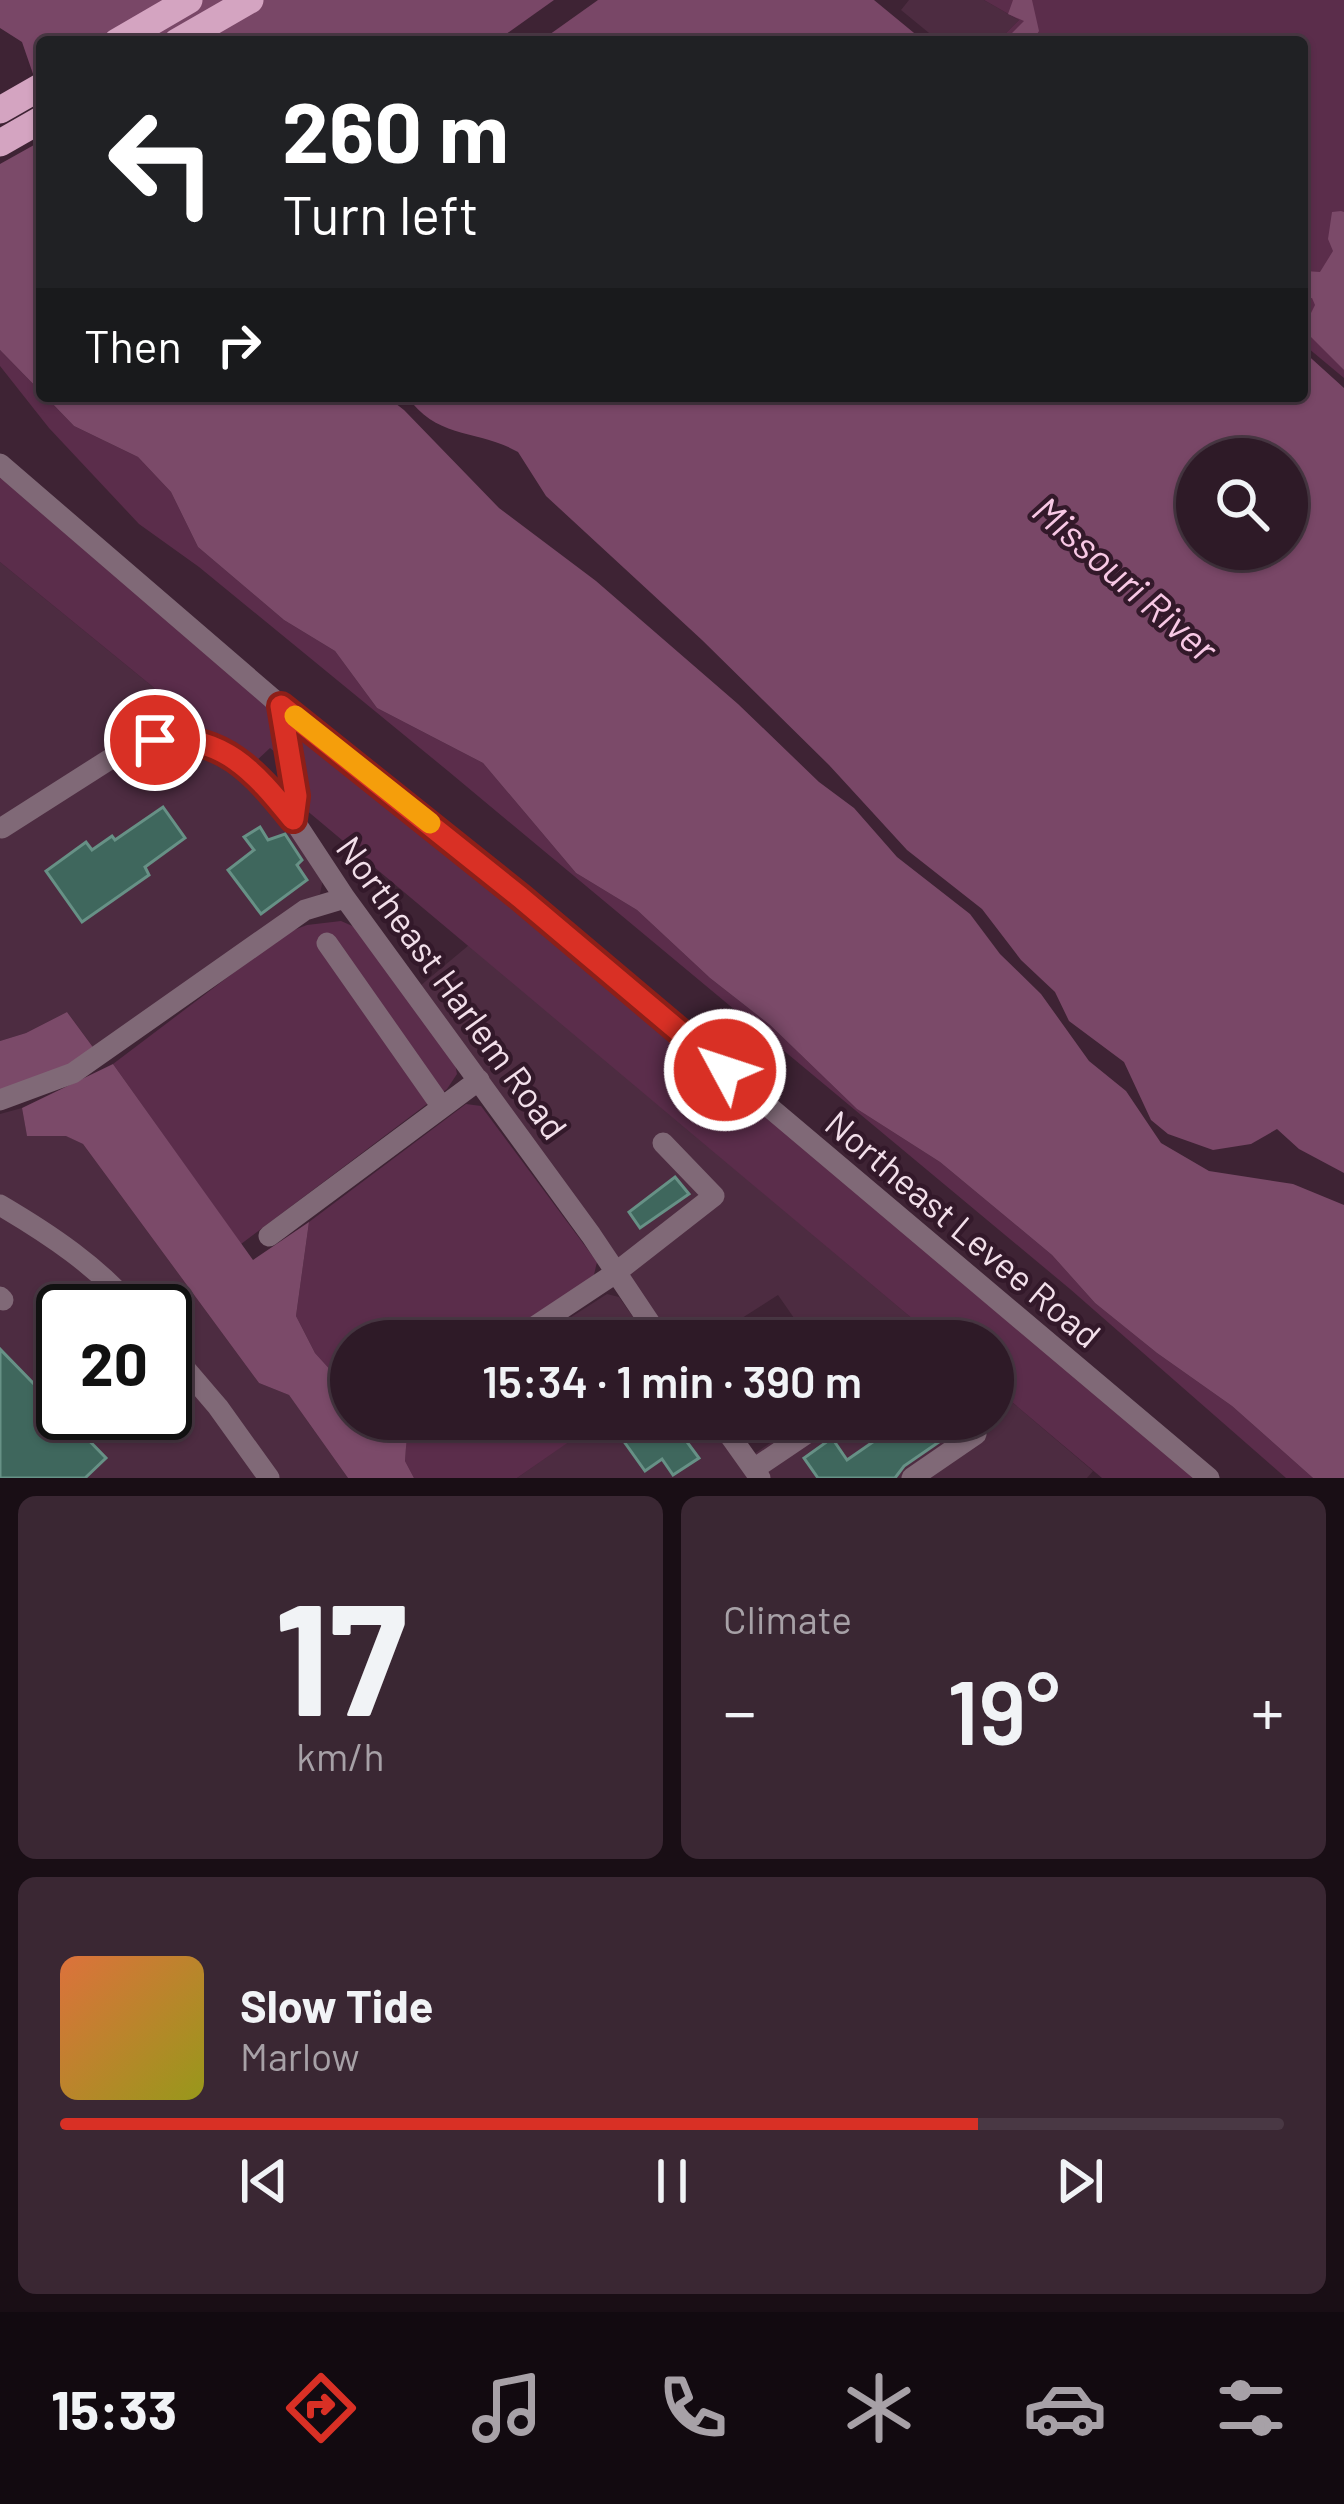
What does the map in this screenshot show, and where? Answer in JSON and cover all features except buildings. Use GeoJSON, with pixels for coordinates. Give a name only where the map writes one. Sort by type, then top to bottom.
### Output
{"type":"FeatureCollection","features":[{"type":"Feature","properties":{"kind":"main road"},"geometry":{"type":"LineString","coordinates":[[127,36],[189,0]]}},
{"type":"Feature","properties":{"kind":"main road"},"geometry":{"type":"LineString","coordinates":[[187,36],[250,0]]}},
{"type":"Feature","properties":{"kind":"main road"},"geometry":{"type":"LineString","coordinates":[[0,110],[36,89]]}},
{"type":"Feature","properties":{"kind":"main road"},"geometry":{"type":"LineString","coordinates":[[0,143],[36,122]]}},
{"type":"Feature","properties":{"kind":"street","name":"Northeast Levee Road"},"geometry":{"type":"LineString","coordinates":[[0,464],[281,706],[520,897],[1209,1478]]}},
{"type":"Feature","properties":{"kind":"street"},"geometry":{"type":"LineString","coordinates":[[281,706],[296,796],[293,819]]}},
{"type":"Feature","properties":{"kind":"street","name":"Northeast Harlem Road"},"geometry":{"type":"LineString","coordinates":[[2,828],[118,754],[155,740],[174,738],[213,745],[232,754],[262,779],[293,819],[647,1320]]}},
{"type":"Feature","properties":{"kind":"street"},"geometry":{"type":"LineString","coordinates":[[0,1100],[73,1073],[305,910],[345,898]]}},
{"type":"Feature","properties":{"kind":"street"},"geometry":{"type":"LineString","coordinates":[[327,944],[442,1108]]}},
{"type":"Feature","properties":{"kind":"street"},"geometry":{"type":"LineString","coordinates":[[375,1012],[412,989]]}},
{"type":"Feature","properties":{"kind":"street"},"geometry":{"type":"LineString","coordinates":[[269,1236],[479,1080]]}},
{"type":"Feature","properties":{"kind":"street"},"geometry":{"type":"LineString","coordinates":[[545,1320],[614,1274],[714,1196],[663,1142]]}},
{"type":"Feature","properties":{"kind":"street"},"geometry":{"type":"LineString","coordinates":[[0,1205],[57,1239],[112,1284]]}},
{"type":"Feature","properties":{"kind":"street"},"geometry":{"type":"LineString","coordinates":[[192,1377],[269,1478]]}},
{"type":"Feature","properties":{"kind":"street"},"geometry":{"type":"LineString","coordinates":[[733,1440],[757,1473],[800,1440]]}},
{"type":"Feature","properties":{"kind":"street"},"geometry":{"type":"LineString","coordinates":[[912,1478],[966,1440]]}},
{"type":"Feature","properties":{"kind":"shaded area"},"geometry":{"type":"Polygon","coordinates":[[[909,0],[984,0],[1019,20],[1003,36],[933,36],[901,10],[909,0]]]}},
{"type":"Feature","properties":{"kind":"shaded area"},"geometry":{"type":"Polygon","coordinates":[[[984,0],[1344,0],[1344,378],[1308,348],[1308,36],[1003,36],[1019,20],[984,0]]]}},
{"type":"Feature","properties":{"kind":"shaded area"},"geometry":{"type":"Polygon","coordinates":[[[1013,0],[1032,0],[1039,31],[1036,36],[1009,36],[1024,21],[1008,14],[1013,0]]]}},
{"type":"Feature","properties":{"kind":"shaded area"},"geometry":{"type":"Polygon","coordinates":[[[36,146],[36,387],[0,350],[0,164],[36,146]]]}},
{"type":"Feature","properties":{"kind":"shaded area"},"geometry":{"type":"Polygon","coordinates":[[[1332,212],[1344,212],[1344,370],[1308,334],[1315,305],[1308,299],[1308,271],[1320,272],[1333,251],[1328,239],[1332,212]]]}},
{"type":"Feature","properties":{"kind":"shaded area"},"geometry":{"type":"Polygon","coordinates":[[[0,350],[36,387],[36,402],[51,402],[74,426],[138,457],[171,492],[198,547],[284,620],[335,651],[377,708],[483,763],[576,873],[637,910],[710,978],[770,1025],[857,1109],[940,1162],[1052,1255],[1095,1303],[1232,1406],[1313,1478],[1286,1478],[1070,1289],[448,771],[199,567],[139,524],[49,428],[0,366],[0,350]]]}},
{"type":"Feature","properties":{"kind":"shaded area"},"geometry":{"type":"Polygon","coordinates":[[[51,402],[394,402],[404,410],[499,508],[596,581],[854,808],[897,857],[970,914],[1000,954],[1041,994],[1089,1061],[1126,1091],[1161,1143],[1209,1171],[1293,1184],[1344,1205],[1344,1478],[1313,1478],[1232,1406],[1095,1303],[1052,1255],[940,1162],[857,1109],[770,1025],[710,978],[637,910],[576,873],[483,763],[377,708],[335,651],[284,620],[198,547],[171,492],[138,457],[74,426],[51,402]]]}},
{"type":"Feature","properties":{"kind":"shaded area"},"geometry":{"type":"Polygon","coordinates":[[[0,478],[14,485],[278,715],[286,761],[270,748],[253,764],[218,740],[0,562],[0,478]]]}},
{"type":"Feature","properties":{"kind":"shaded area"},"geometry":{"type":"Polygon","coordinates":[[[0,562],[218,740],[323,879],[320,894],[95,1050],[67,1012],[0,1041],[0,562]]]}},
{"type":"Feature","properties":{"kind":"shaded area"},"geometry":{"type":"Polygon","coordinates":[[[299,725],[1010,1320],[914,1320],[305,809],[293,726],[299,725]]]}},
{"type":"Feature","properties":{"kind":"shaded area"},"geometry":{"type":"Polygon","coordinates":[[[341,921],[357,928],[455,1063],[457,1074],[447,1089],[241,1244],[113,1064],[286,933],[341,921]]]}},
{"type":"Feature","properties":{"kind":"shaded area"},"geometry":{"type":"Polygon","coordinates":[[[469,945],[914,1320],[795,1320],[778,1295],[739,1320],[655,1320],[420,986],[469,945]]]}},
{"type":"Feature","properties":{"kind":"shaded area"},"geometry":{"type":"Polygon","coordinates":[[[67,1012],[95,1050],[57,1075],[0,1094],[0,1041],[67,1012]]]}},
{"type":"Feature","properties":{"kind":"shaded area"},"geometry":{"type":"Polygon","coordinates":[[[113,1064],[253,1260],[309,1222],[296,1316],[315,1353],[330,1370],[330,1440],[406,1440],[405,1461],[414,1478],[348,1478],[289,1395],[259,1383],[192,1292],[192,1284],[186,1284],[83,1144],[66,1136],[27,1136],[22,1108],[113,1064]]]}},
{"type":"Feature","properties":{"kind":"shaded area"},"geometry":{"type":"Polygon","coordinates":[[[466,1104],[481,1106],[597,1262],[593,1279],[531,1320],[330,1320],[330,1370],[315,1353],[296,1316],[309,1222],[466,1104]]]}},
{"type":"Feature","properties":{"kind":"shaded area"},"geometry":{"type":"Polygon","coordinates":[[[22,1108],[27,1135],[67,1136],[83,1144],[186,1284],[36,1284],[36,1440],[192,1440],[192,1292],[259,1383],[289,1395],[348,1478],[0,1478],[0,1114],[22,1108]]]}},
{"type":"Feature","properties":{"kind":"shaded area"},"geometry":{"type":"Polygon","coordinates":[[[607,1294],[619,1297],[635,1320],[567,1320],[607,1294]]]}},
{"type":"Feature","properties":{"kind":"shaded area"},"geometry":{"type":"Polygon","coordinates":[[[1014,1324],[1198,1478],[1102,1478],[1014,1404],[1014,1324]]]}},
{"type":"Feature","properties":{"kind":"shaded area"},"geometry":{"type":"Polygon","coordinates":[[[1014,1404],[1093,1471],[1087,1478],[767,1478],[751,1456],[775,1440],[1014,1440],[1014,1404]]]}},
{"type":"Feature","properties":{"kind":"shaded area"},"geometry":{"type":"Polygon","coordinates":[[[406,1440],[572,1440],[517,1478],[414,1478],[405,1461],[406,1440]]]}},
{"type":"Feature","properties":{"kind":"shaded area"},"geometry":{"type":"Polygon","coordinates":[[[571,1440],[721,1440],[748,1478],[517,1478],[571,1440]]]}},
{"type":"Feature","properties":{"kind":"water"},"geometry":{"type":"Polygon","coordinates":[[[0,0],[874,0],[918,36],[36,36],[36,83],[22,42],[0,28],[0,0]]]}},
{"type":"Feature","properties":{"kind":"water","name":"Missouri River"},"geometry":{"type":"Polygon","coordinates":[[[1308,355],[1344,388],[1344,1173],[1299,1149],[1277,1129],[1251,1144],[1213,1150],[1168,1134],[1151,1120],[1124,1062],[1069,1021],[1055,992],[1021,960],[982,909],[907,850],[702,640],[546,496],[518,452],[431,420],[412,402],[1308,402],[1308,355]]]}},
{"type":"Feature","properties":{"kind":"pier"},"geometry":{"type":"Polygon","coordinates":[[[554,0],[598,0],[547,36],[503,36],[554,0]]]}},
{"type":"Feature","properties":{"kind":"slow traffic"},"geometry":{"type":"LineString","coordinates":[[295,716],[430,823]]}},
{"type":"Feature","properties":{"kind":"route"},"geometry":{"type":"LineString","coordinates":[[155,740],[174,738],[213,745],[232,754],[262,779],[293,819],[296,796],[281,706],[520,897],[725,1070]]}}]}
